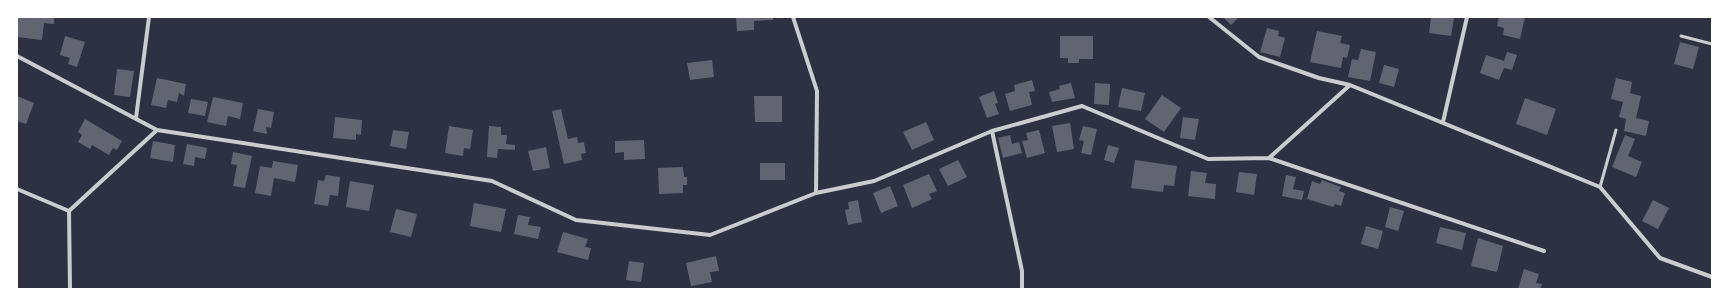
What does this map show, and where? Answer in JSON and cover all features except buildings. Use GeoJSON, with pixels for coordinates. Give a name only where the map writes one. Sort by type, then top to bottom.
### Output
{"type":"FeatureCollection","features":[{"type":"Feature","properties":{"kind":"street"},"geometry":{"type":"LineString","coordinates":[[136,118],[149,17]]}},
{"type":"Feature","properties":{"kind":"street"},"geometry":{"type":"LineString","coordinates":[[793,17],[817,91],[816,193]]}},
{"type":"Feature","properties":{"kind":"street"},"geometry":{"type":"LineString","coordinates":[[1209,17],[1259,57],[1319,78],[1350,85],[1600,186],[1660,258],[1712,277]]}},
{"type":"Feature","properties":{"kind":"street"},"geometry":{"type":"LineString","coordinates":[[1443,122],[1467,17]]}},
{"type":"Feature","properties":{"kind":"street"},"geometry":{"type":"LineString","coordinates":[[17,56],[157,130],[492,181],[576,220],[710,235],[816,193],[874,181],[992,130],[1082,106],[1208,159],[1269,158],[1544,251]]}},
{"type":"Feature","properties":{"kind":"street"},"geometry":{"type":"LineString","coordinates":[[1269,158],[1350,85]]}},
{"type":"Feature","properties":{"kind":"street"},"geometry":{"type":"LineString","coordinates":[[70,289],[69,211],[157,130]]}},
{"type":"Feature","properties":{"kind":"street"},"geometry":{"type":"LineString","coordinates":[[992,130],[1022,271],[1022,289]]}},
{"type":"Feature","properties":{"kind":"street"},"geometry":{"type":"LineString","coordinates":[[17,189],[69,211]]}},
{"type":"Feature","properties":{"kind":"lane"},"geometry":{"type":"LineString","coordinates":[[1680,36],[1712,44]]}},
{"type":"Feature","properties":{"kind":"lane"},"geometry":{"type":"LineString","coordinates":[[1600,186],[1616,130]]}}]}
